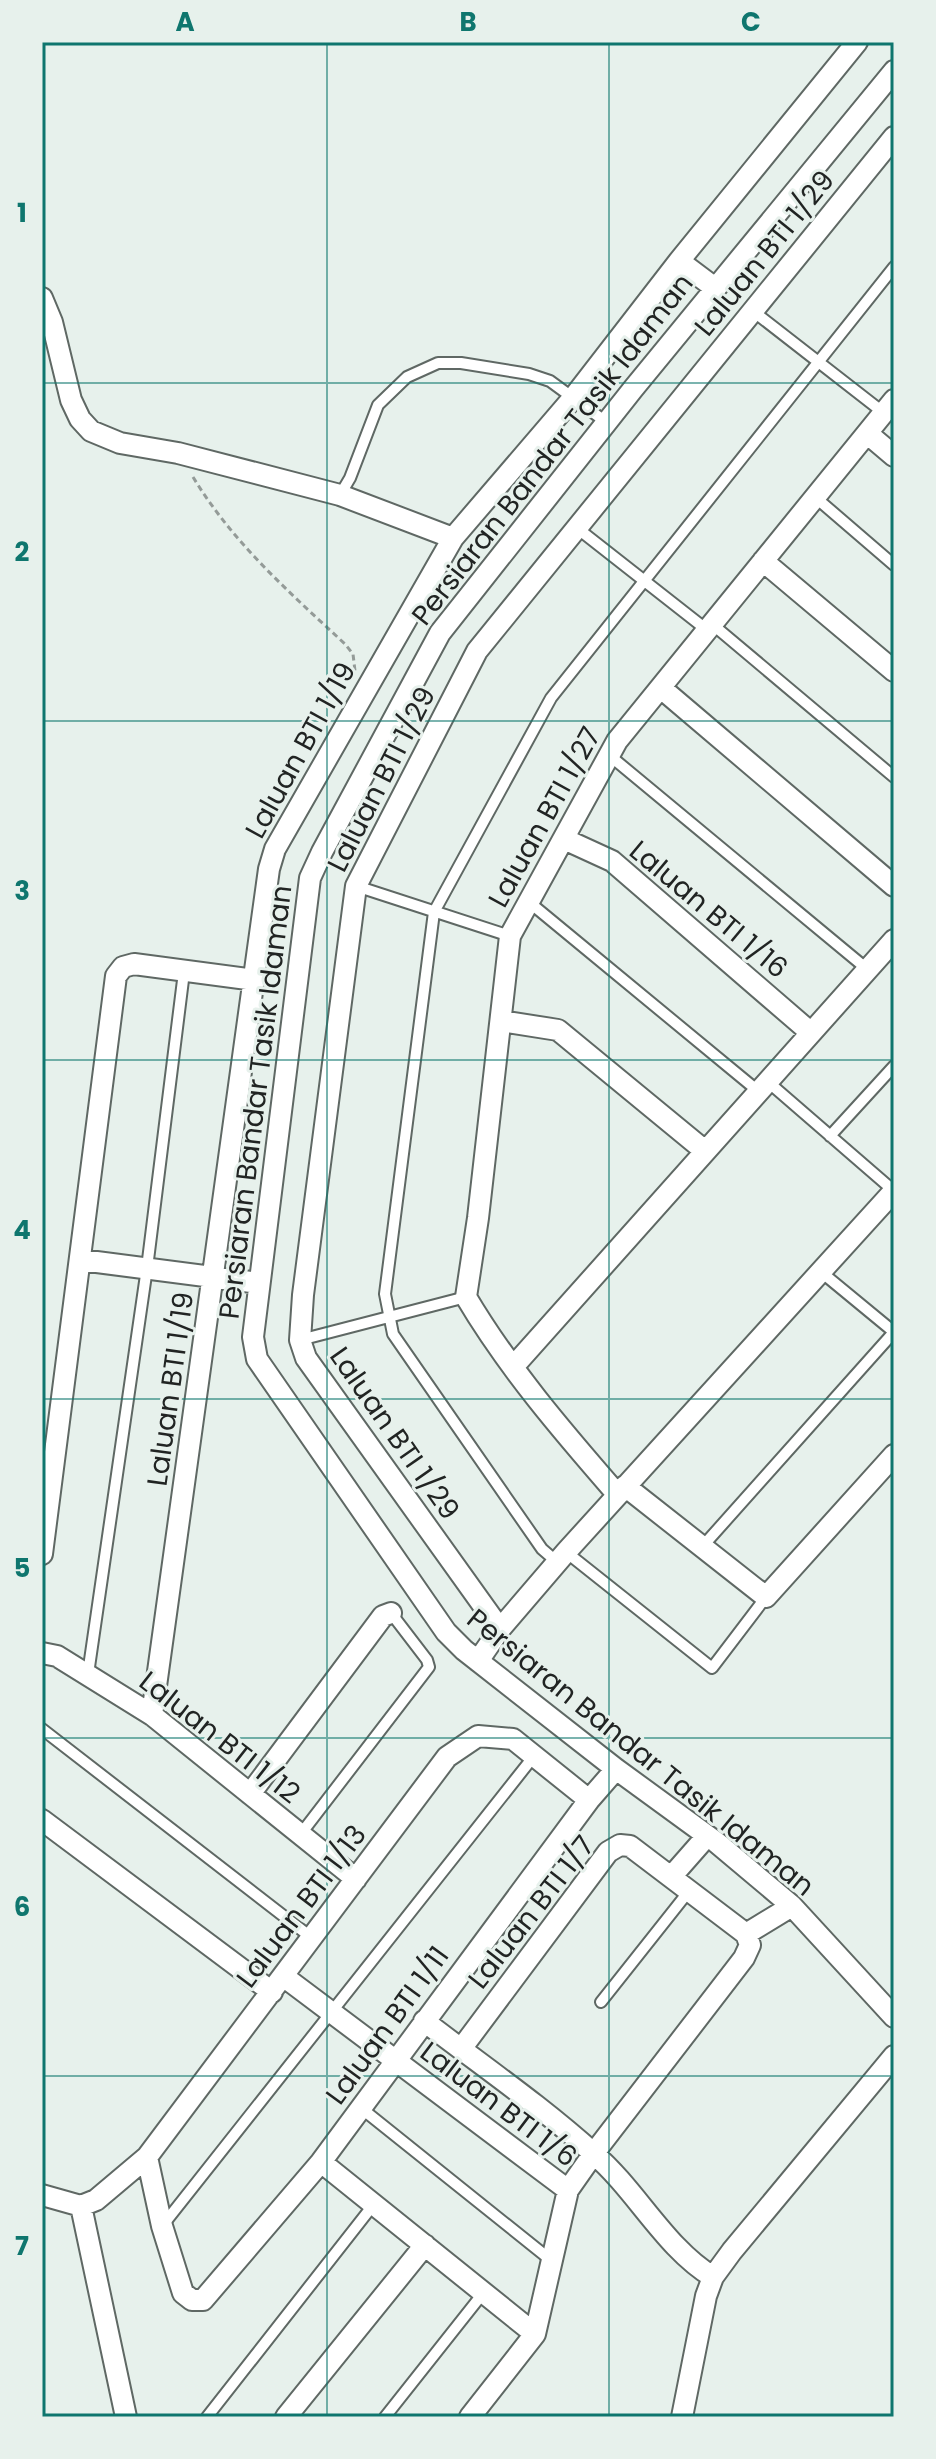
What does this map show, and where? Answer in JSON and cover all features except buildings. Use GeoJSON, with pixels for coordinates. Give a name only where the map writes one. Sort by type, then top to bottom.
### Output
{"type":"FeatureCollection","features":[{"type":"Feature","properties":{"kind":"street","name":"Laluan BTI 1/19"},"geometry":{"type":"LineString","coordinates":[[152,1715],[269,869],[275,849],[453,538],[573,398],[679,261],[857,42]]}},
{"type":"Feature","properties":{"kind":"street","name":"Persiaran Bandar Tasik Idaman"},"geometry":{"type":"LineString","coordinates":[[894,71],[606,422],[440,633],[329,838],[310,878],[253,1337],[257,1359],[446,1632],[478,1661],[707,1836],[792,1906],[894,2017]]}},
{"type":"Feature","properties":{"kind":"street","name":"Laluan BTI 1/29"},"geometry":{"type":"LineString","coordinates":[[500,1629],[306,1358],[300,1340],[303,1295],[356,886],[477,651],[894,137]]}},
{"type":"Feature","properties":{"kind":"street"},"geometry":{"type":"LineString","coordinates":[[679,261],[715,288]]}},
{"type":"Feature","properties":{"kind":"street"},"geometry":{"type":"LineString","coordinates":[[42,298],[52,322],[71,400],[84,426],[91,431],[120,443],[190,456],[340,495],[453,538]]}},
{"type":"Feature","properties":{"kind":"street","name":"Laluan BTI 1/27"},"geometry":{"type":"LineString","coordinates":[[466,1297],[510,936],[617,741],[889,406]]}},
{"type":"Feature","properties":{"kind":"street"},"geometry":{"type":"LineString","coordinates":[[868,434],[894,456]]}},
{"type":"Feature","properties":{"kind":"street"},"geometry":{"type":"LineString","coordinates":[[763,561],[894,671]]}},
{"type":"Feature","properties":{"kind":"street"},"geometry":{"type":"LineString","coordinates":[[661,688],[894,886]]}},
{"type":"Feature","properties":{"kind":"street","name":"Laluan BTI 1/16"},"geometry":{"type":"LineString","coordinates":[[564,839],[612,861],[810,1032]]}},
{"type":"Feature","properties":{"kind":"street"},"geometry":{"type":"LineString","coordinates":[[513,1367],[894,940]]}},
{"type":"Feature","properties":{"kind":"street"},"geometry":{"type":"LineString","coordinates":[[42,1554],[116,976],[123,967],[134,964],[255,980]]}},
{"type":"Feature","properties":{"kind":"street"},"geometry":{"type":"LineString","coordinates":[[501,1021],[558,1030],[705,1151]]}},
{"type":"Feature","properties":{"kind":"street"},"geometry":{"type":"LineString","coordinates":[[478,1661],[500,1629],[561,1557],[894,1191]]}},
{"type":"Feature","properties":{"kind":"street"},"geometry":{"type":"LineString","coordinates":[[81,1260],[259,1283]]}},
{"type":"Feature","properties":{"kind":"street"},"geometry":{"type":"LineString","coordinates":[[466,1297],[513,1367],[573,1444],[621,1490],[766,1597],[894,1455]]}},
{"type":"Feature","properties":{"kind":"street"},"geometry":{"type":"LineString","coordinates":[[250,1794],[383,1616],[391,1613]]}},
{"type":"Feature","properties":{"kind":"street","name":"Laluan BTI 1/12"},"geometry":{"type":"LineString","coordinates":[[42,1653],[57,1656],[152,1715],[356,1879]]}},
{"type":"Feature","properties":{"kind":"street","name":"Laluan BTI 1/13"},"geometry":{"type":"LineString","coordinates":[[81,2206],[96,2200],[147,2157],[447,1757],[478,1736],[513,1739],[589,1800]]}},
{"type":"Feature","properties":{"kind":"street","name":"Laluan BTI 1/11"},"geometry":{"type":"LineString","coordinates":[[162,2226],[183,2293],[192,2300],[203,2300],[321,2162],[589,1800],[616,1769]]}},
{"type":"Feature","properties":{"kind":"street","name":"Laluan BTI 1/6"},"geometry":{"type":"LineString","coordinates":[[42,1820],[278,1984],[332,2012],[568,2190],[535,2334]]}},
{"type":"Feature","properties":{"kind":"street"},"geometry":{"type":"LineString","coordinates":[[671,1877],[707,1836]]}},
{"type":"Feature","properties":{"kind":"street","name":"Laluan BTI 1/7"},"geometry":{"type":"LineString","coordinates":[[461,2049],[608,1852],[620,1845],[630,1846],[746,1934]]}},
{"type":"Feature","properties":{"kind":"street"},"geometry":{"type":"LineString","coordinates":[[568,2190],[744,1958],[750,1945],[746,1934],[792,1906]]}},
{"type":"Feature","properties":{"kind":"street"},"geometry":{"type":"LineString","coordinates":[[424,2021],[594,2153],[617,2175],[680,2252],[713,2277]]}},
{"type":"Feature","properties":{"kind":"street"},"geometry":{"type":"LineString","coordinates":[[682,2417],[706,2296],[713,2277],[894,2056]]}},
{"type":"Feature","properties":{"kind":"street"},"geometry":{"type":"LineString","coordinates":[[147,2157],[162,2226]]}},
{"type":"Feature","properties":{"kind":"street"},"geometry":{"type":"LineString","coordinates":[[321,2162],[535,2334],[470,2417]]}},
{"type":"Feature","properties":{"kind":"street"},"geometry":{"type":"LineString","coordinates":[[42,2195],[81,2206],[126,2417]]}},
{"type":"Feature","properties":{"kind":"street"},"geometry":{"type":"LineString","coordinates":[[286,2417],[425,2245]]}},
{"type":"Feature","properties":{"kind":"lane"},"geometry":{"type":"LineString","coordinates":[[766,1597],[712,1668],[561,1557],[542,1549],[393,1334],[385,1294],[434,912],[551,698],[894,267]]}},
{"type":"Feature","properties":{"kind":"lane"},"geometry":{"type":"LineString","coordinates":[[753,311],[819,361],[889,406]]}},
{"type":"Feature","properties":{"kind":"lane"},"geometry":{"type":"LineString","coordinates":[[340,495],[350,478],[378,405],[407,377],[438,363],[461,363],[529,374],[550,381],[606,422]]}},
{"type":"Feature","properties":{"kind":"lane"},"geometry":{"type":"LineString","coordinates":[[815,497],[894,565]]}},
{"type":"Feature","properties":{"kind":"lane"},"geometry":{"type":"LineString","coordinates":[[577,528],[710,627],[894,777]]}},
{"type":"Feature","properties":{"kind":"lane"},"geometry":{"type":"LineString","coordinates":[[609,755],[867,969]]}},
{"type":"Feature","properties":{"kind":"lane"},"geometry":{"type":"LineString","coordinates":[[356,886],[510,936]]}},
{"type":"Feature","properties":{"kind":"lane"},"geometry":{"type":"LineString","coordinates":[[529,902],[830,1136],[894,1191]]}},
{"type":"Feature","properties":{"kind":"lane"},"geometry":{"type":"LineString","coordinates":[[88,1674],[147,1268],[184,972]]}},
{"type":"Feature","properties":{"kind":"lane"},"geometry":{"type":"LineString","coordinates":[[830,1136],[894,1066]]}},
{"type":"Feature","properties":{"kind":"lane"},"geometry":{"type":"LineString","coordinates":[[702,1547],[894,1332],[820,1271]]}},
{"type":"Feature","properties":{"kind":"lane"},"geometry":{"type":"LineString","coordinates":[[300,1340],[466,1297]]}},
{"type":"Feature","properties":{"kind":"lane"},"geometry":{"type":"LineString","coordinates":[[300,1835],[429,1667],[391,1613]]}},
{"type":"Feature","properties":{"kind":"lane"},"geometry":{"type":"LineString","coordinates":[[42,1729],[312,1938]]}},
{"type":"Feature","properties":{"kind":"lane"},"geometry":{"type":"LineString","coordinates":[[162,2226],[534,1756]]}},
{"type":"Feature","properties":{"kind":"lane"},"geometry":{"type":"LineString","coordinates":[[601,2002],[689,1891]]}},
{"type":"Feature","properties":{"kind":"lane"},"geometry":{"type":"LineString","coordinates":[[361,2108],[552,2261]]}},
{"type":"Feature","properties":{"kind":"lane"},"geometry":{"type":"LineString","coordinates":[[207,2417],[374,2204]]}},
{"type":"Feature","properties":{"kind":"lane"},"geometry":{"type":"LineString","coordinates":[[385,2417],[484,2292]]}},
{"type":"Feature","properties":{"kind":"path"},"geometry":{"type":"LineString","coordinates":[[190,456],[188,470],[226,526],[255,560],[345,644],[353,654],[358,679],[365,687]]}}]}
